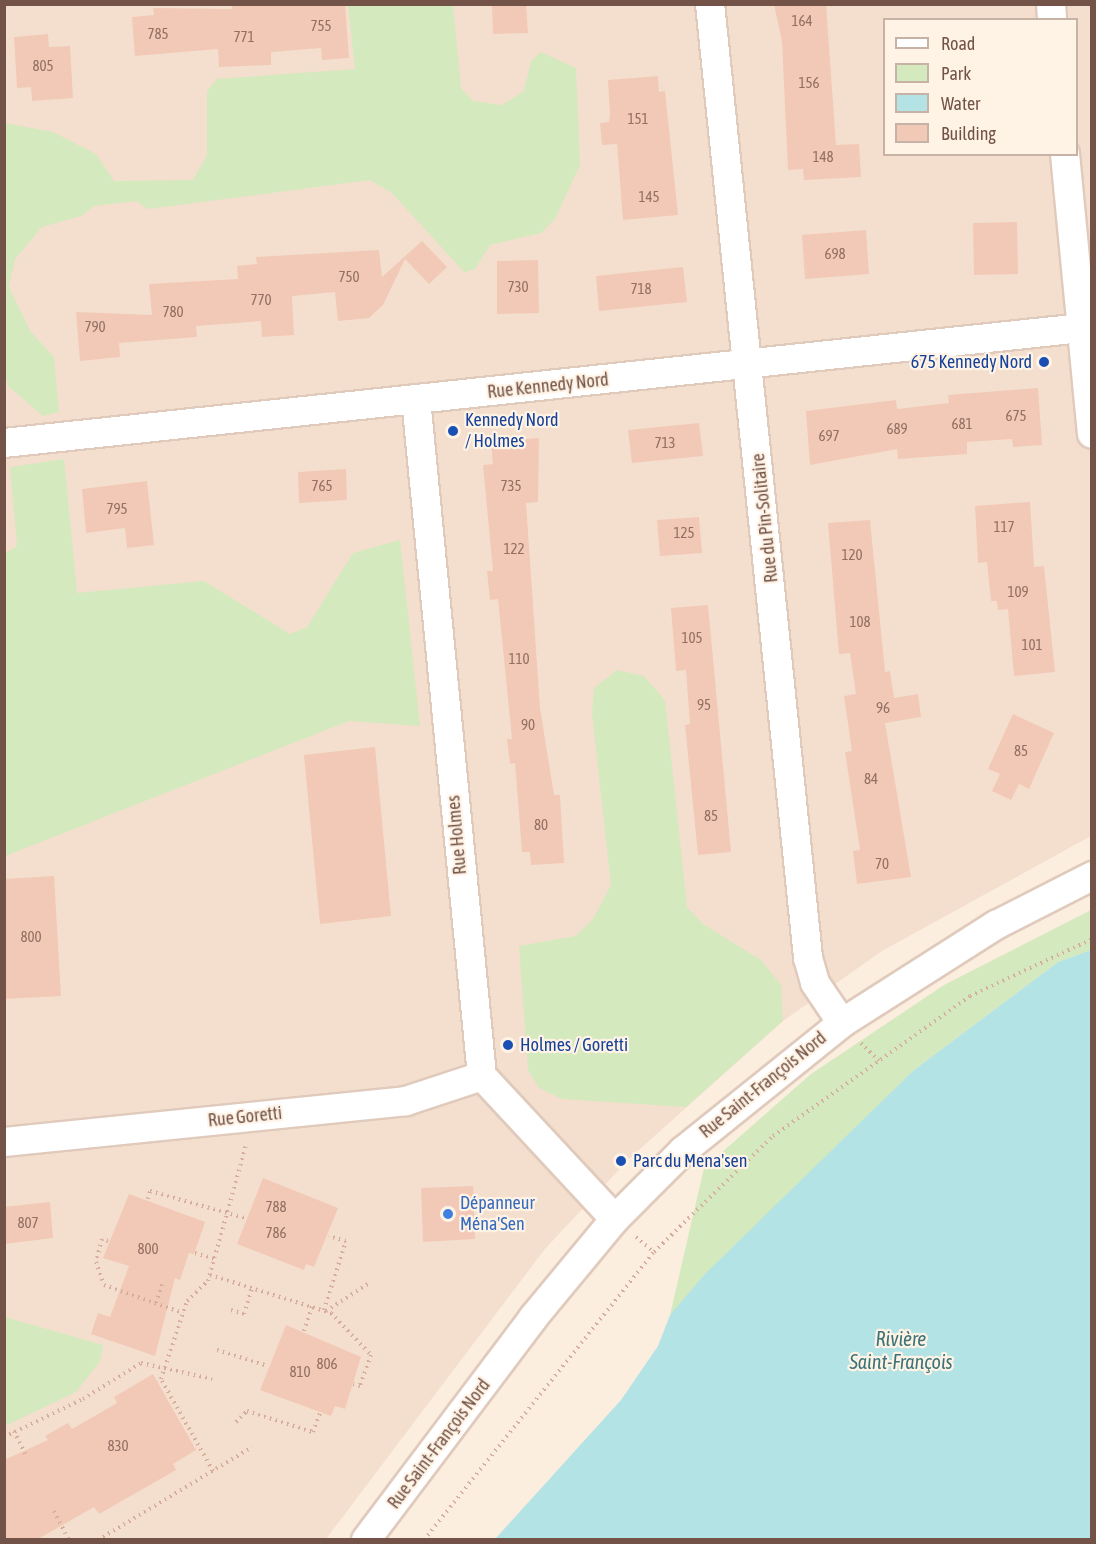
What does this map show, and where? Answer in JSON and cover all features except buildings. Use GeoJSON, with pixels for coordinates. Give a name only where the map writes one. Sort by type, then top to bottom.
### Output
{"type":"FeatureCollection","features":[{"type":"Feature","properties":{"kind":"street","name":"Rue du Pin-Solitaire"},"geometry":{"type":"LineString","coordinates":[[710,4],[750,364],[808,958],[815,983],[842,1023]]}},
{"type":"Feature","properties":{"kind":"street"},"geometry":{"type":"LineString","coordinates":[[1065,156],[1086,328],[1092,434]]}},
{"type":"Feature","properties":{"kind":"street","name":"Rue Kennedy Nord"},"geometry":{"type":"LineString","coordinates":[[4,443],[1086,328]]}},
{"type":"Feature","properties":{"kind":"street","name":"Rue Holmes"},"geometry":{"type":"LineString","coordinates":[[416,399],[482,1076]]}},
{"type":"Feature","properties":{"kind":"street","name":"Rue Saint-François Nord"},"geometry":{"type":"LineString","coordinates":[[366,1539],[615,1219],[729,1109],[842,1023],[996,925],[1092,876]]}},
{"type":"Feature","properties":{"kind":"street"},"geometry":{"type":"LineString","coordinates":[[482,1076],[615,1219]]}},
{"type":"Feature","properties":{"kind":"street","name":"Rue Goretti"},"geometry":{"type":"LineString","coordinates":[[4,1142],[406,1101],[482,1076]]}},
{"type":"Feature","properties":{"kind":"path"},"geometry":{"type":"LineString","coordinates":[[424,1539],[654,1252],[773,1136],[970,996],[1092,939]]}},
{"type":"Feature","properties":{"kind":"path"},"geometry":{"type":"LineString","coordinates":[[213,1471],[161,1383],[183,1313],[210,1275],[254,1116]]}},
{"type":"Feature","properties":{"kind":"path"},"geometry":{"type":"LineString","coordinates":[[148,1199],[150,1191],[245,1218]]}},
{"type":"Feature","properties":{"kind":"path"},"geometry":{"type":"LineString","coordinates":[[325,1310],[346,1241],[329,1236]]}},
{"type":"Feature","properties":{"kind":"path"},"geometry":{"type":"LineString","coordinates":[[108,1241],[102,1239],[96,1263],[104,1285],[183,1313]]}},
{"type":"Feature","properties":{"kind":"path"},"geometry":{"type":"LineString","coordinates":[[195,1252],[214,1259]]}},
{"type":"Feature","properties":{"kind":"path"},"geometry":{"type":"LineString","coordinates":[[210,1275],[325,1310],[371,1354],[360,1386],[353,1384]]}},
{"type":"Feature","properties":{"kind":"path"},"geometry":{"type":"LineString","coordinates":[[325,1310],[371,1282]]}},
{"type":"Feature","properties":{"kind":"path"},"geometry":{"type":"LineString","coordinates":[[156,1303],[162,1284]]}},
{"type":"Feature","properties":{"kind":"path"},"geometry":{"type":"LineString","coordinates":[[231,1310],[244,1314],[252,1288]]}},
{"type":"Feature","properties":{"kind":"path"},"geometry":{"type":"LineString","coordinates":[[304,1331],[312,1306]]}},
{"type":"Feature","properties":{"kind":"path"},"geometry":{"type":"LineString","coordinates":[[217,1350],[268,1366]]}},
{"type":"Feature","properties":{"kind":"path"},"geometry":{"type":"LineString","coordinates":[[4,1437],[83,1399],[141,1363],[212,1379]]}},
{"type":"Feature","properties":{"kind":"path"},"geometry":{"type":"LineString","coordinates":[[236,1422],[248,1411],[314,1432],[320,1413]]}},
{"type":"Feature","properties":{"kind":"path"},"geometry":{"type":"LineString","coordinates":[[14,1431],[26,1456]]}},
{"type":"Feature","properties":{"kind":"path"},"geometry":{"type":"LineString","coordinates":[[98,1539],[252,1447]]}},
{"type":"Feature","properties":{"kind":"path"},"geometry":{"type":"LineString","coordinates":[[54,1511],[69,1539]]}},
{"type":"Feature","properties":{"kind":"shaded area"},"geometry":{"type":"Polygon","coordinates":[[[5,5],[1091,5],[1091,836],[882,951],[783,1021],[630,1158],[545,1249],[326,1539],[5,1540],[5,5]]]}},
{"type":"Feature","properties":{"kind":"green space"},"geometry":{"type":"Polygon","coordinates":[[[348,5],[453,5],[461,88],[473,101],[502,105],[524,91],[531,61],[541,52],[576,68],[580,165],[555,219],[541,233],[490,245],[475,269],[464,272],[392,193],[370,180],[148,209],[136,201],[94,206],[81,216],[42,227],[15,259],[9,287],[30,331],[54,357],[59,412],[43,416],[8,386],[5,373],[5,123],[53,132],[96,154],[114,181],[193,180],[207,155],[207,91],[217,79],[355,69],[348,5]]]}},
{"type":"Feature","properties":{"kind":"green space"},"geometry":{"type":"Polygon","coordinates":[[[64,459],[77,593],[204,581],[290,634],[307,627],[353,553],[400,540],[420,726],[349,721],[5,856],[4,554],[17,546],[10,467],[64,459]]]}},
{"type":"Feature","properties":{"kind":"green space"},"geometry":{"type":"Polygon","coordinates":[[[617,670],[644,676],[665,700],[687,907],[703,924],[761,960],[781,985],[783,1021],[686,1107],[562,1099],[539,1088],[528,1070],[519,946],[576,936],[593,919],[611,885],[592,713],[594,688],[617,670]]]}},
{"type":"Feature","properties":{"kind":"green space"},"geometry":{"type":"Polygon","coordinates":[[[1091,910],[1091,950],[1058,962],[914,1070],[670,1315],[704,1168],[811,1074],[944,985],[1091,910]]]}},
{"type":"Feature","properties":{"kind":"green space"},"geometry":{"type":"Polygon","coordinates":[[[5,1317],[103,1345],[100,1361],[76,1392],[5,1426],[5,1317]]]}},
{"type":"Feature","properties":{"kind":"water","name":"Rivière Saint-François"},"geometry":{"type":"Polygon","coordinates":[[[1091,950],[1091,1539],[495,1539],[621,1400],[658,1346],[670,1315],[705,1274],[914,1070],[1058,962],[1091,950]]]}},
{"type":"Feature","properties":{"kind":"place","name":"675 Kennedy Nord"},"geometry":{"type":"Point","coordinates":[1044,362]}},
{"type":"Feature","properties":{"kind":"place","name":"Kennedy Nord / Holmes"},"geometry":{"type":"Point","coordinates":[453,431]}},
{"type":"Feature","properties":{"kind":"place","name":"Holmes / Goretti"},"geometry":{"type":"Point","coordinates":[508,1045]}},
{"type":"Feature","properties":{"kind":"place","name":"Parc du Mena'sen"},"geometry":{"type":"Point","coordinates":[621,1161]}},
{"type":"Feature","properties":{"kind":"place","name":"Dépanneur Ména'Sen"},"geometry":{"type":"Point","coordinates":[448,1214]}}]}
